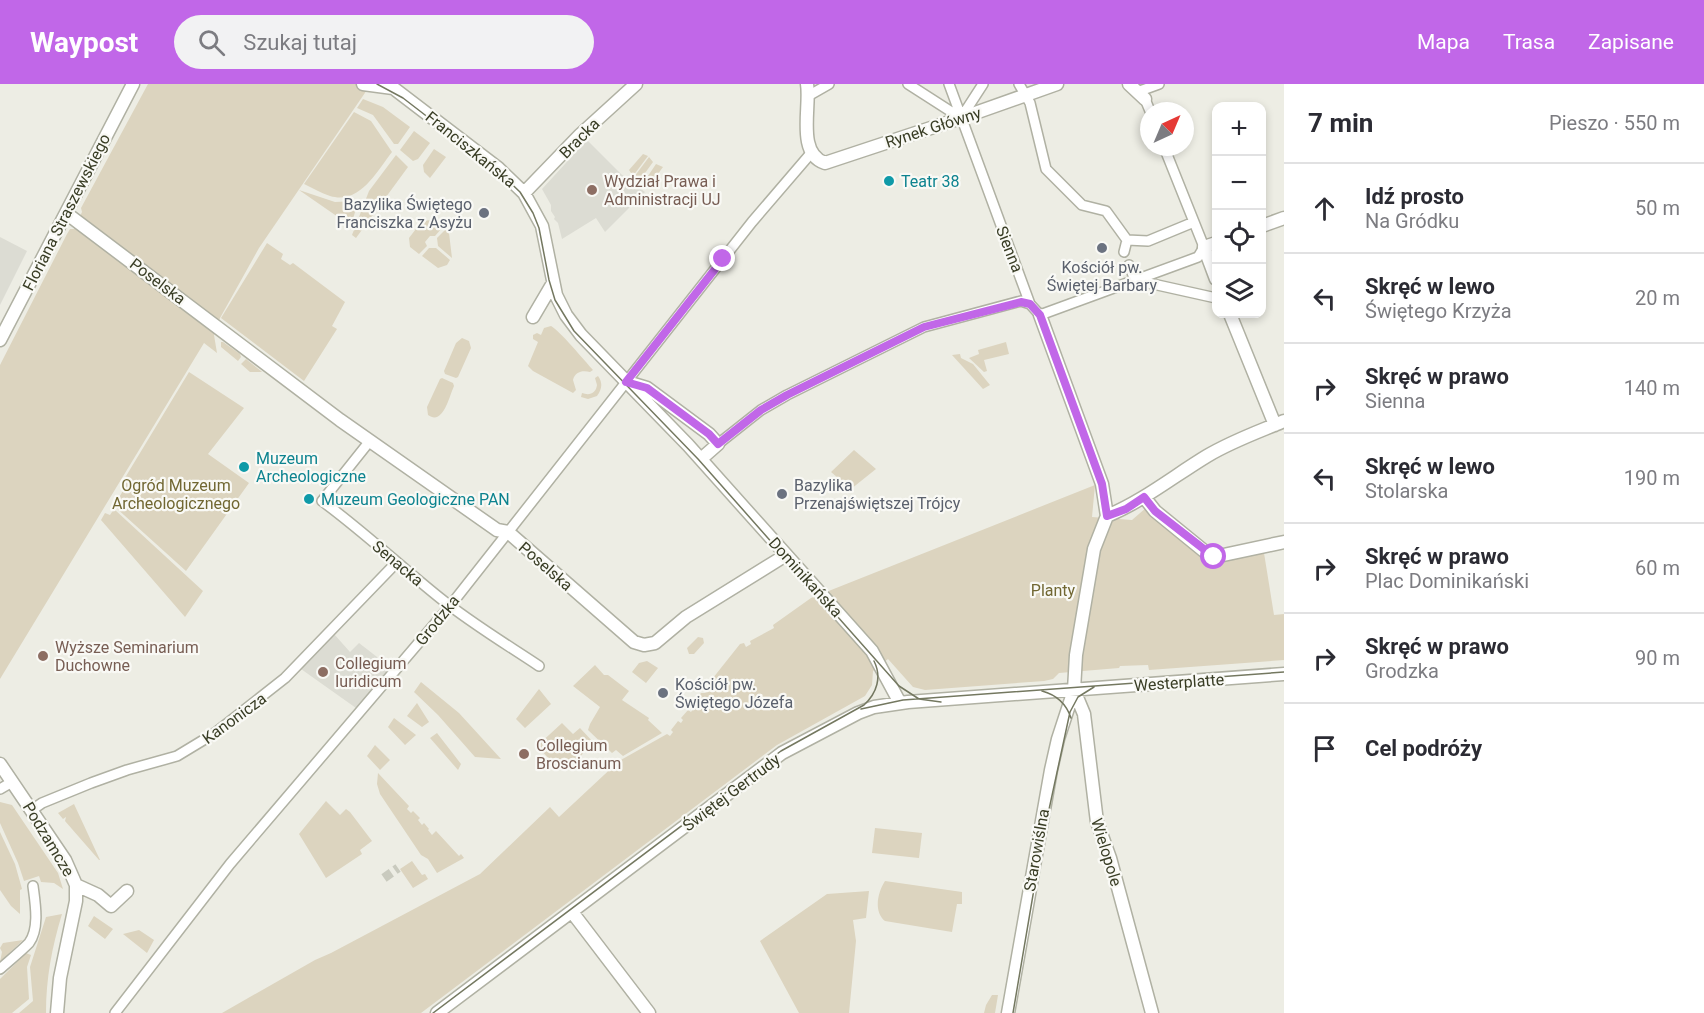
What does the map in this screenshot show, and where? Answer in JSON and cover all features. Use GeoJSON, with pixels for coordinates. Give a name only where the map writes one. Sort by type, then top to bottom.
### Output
{"type":"FeatureCollection","features":[{"type":"Feature","properties":{"kind":"street","name":"Floriana Straszewskiego"},"geometry":{"type":"LineString","coordinates":[[0,340],[133,84]]}},
{"type":"Feature","properties":{"kind":"street","name":"Franciszkańska"},"geometry":{"type":"LineString","coordinates":[[363,84],[390,86],[498,168],[524,193],[542,226],[554,286],[561,305],[573,324],[626,382]]}},
{"type":"Feature","properties":{"kind":"street"},"geometry":{"type":"LineString","coordinates":[[812,152],[806,137],[807,90],[829,84]]}},
{"type":"Feature","properties":{"kind":"street"},"geometry":{"type":"LineString","coordinates":[[908,84],[961,118],[983,84]]}},
{"type":"Feature","properties":{"kind":"street","name":"Sienna"},"geometry":{"type":"LineString","coordinates":[[949,84],[1030,304],[1040,315],[1102,484],[1107,516]]}},
{"type":"Feature","properties":{"kind":"street","name":"Rynek Główny"},"geometry":{"type":"LineString","coordinates":[[812,152],[818,160],[825,163],[961,118],[1023,89],[1057,84]]}},
{"type":"Feature","properties":{"kind":"street"},"geometry":{"type":"LineString","coordinates":[[1137,91],[1159,84]]}},
{"type":"Feature","properties":{"kind":"street","name":"Bracka"},"geometry":{"type":"LineString","coordinates":[[524,193],[631,86]]}},
{"type":"Feature","properties":{"kind":"street"},"geometry":{"type":"LineString","coordinates":[[1023,89],[1046,169],[1082,205],[1106,211],[1127,240],[1124,252]]}},
{"type":"Feature","properties":{"kind":"street","name":"Grodzka"},"geometry":{"type":"LineString","coordinates":[[115,1013],[230,864],[450,606],[752,222],[812,152]]}},
{"type":"Feature","properties":{"kind":"street"},"geometry":{"type":"LineString","coordinates":[[1168,156],[1212,268]]}},
{"type":"Feature","properties":{"kind":"street","name":"Poselska"},"geometry":{"type":"LineString","coordinates":[[66,213],[309,391],[369,442],[497,530],[508,532],[634,642],[644,645],[655,643],[700,607],[786,555]]}},
{"type":"Feature","properties":{"kind":"street"},"geometry":{"type":"LineString","coordinates":[[1266,225],[1284,218]]}},
{"type":"Feature","properties":{"kind":"street"},"geometry":{"type":"LineString","coordinates":[[1127,240],[1148,241],[1194,222]]}},
{"type":"Feature","properties":{"kind":"street"},"geometry":{"type":"LineString","coordinates":[[1040,315],[1198,257],[1204,247],[1212,244]]}},
{"type":"Feature","properties":{"kind":"street"},"geometry":{"type":"LineString","coordinates":[[1129,265],[1135,280]]}},
{"type":"Feature","properties":{"kind":"street"},"geometry":{"type":"LineString","coordinates":[[1135,280],[1212,297]]}},
{"type":"Feature","properties":{"kind":"street"},"geometry":{"type":"LineString","coordinates":[[533,317],[554,286]]}},
{"type":"Feature","properties":{"kind":"street"},"geometry":{"type":"LineString","coordinates":[[701,459],[761,410],[924,327],[1021,302],[1030,304]]}},
{"type":"Feature","properties":{"kind":"street"},"geometry":{"type":"LineString","coordinates":[[1074,690],[1076,655],[1085,594],[1094,549],[1107,516],[1126,509],[1209,455],[1242,437],[1281,424],[1232,318]]}},
{"type":"Feature","properties":{"kind":"street"},"geometry":{"type":"LineString","coordinates":[[626,382],[641,385],[709,434],[718,444]]}},
{"type":"Feature","properties":{"kind":"street","name":"Dominikańska"},"geometry":{"type":"LineString","coordinates":[[626,382],[701,459],[872,651],[900,703]]}},
{"type":"Feature","properties":{"kind":"street","name":"Senacka"},"geometry":{"type":"LineString","coordinates":[[369,442],[319,499],[347,519],[396,563],[450,606],[538,666]]}},
{"type":"Feature","properties":{"kind":"street"},"geometry":{"type":"LineString","coordinates":[[1144,497],[1155,511],[1214,557],[1284,542]]}},
{"type":"Feature","properties":{"kind":"street","name":"Kanonicza"},"geometry":{"type":"LineString","coordinates":[[32,810],[54,798],[127,770],[177,756],[215,733],[285,678],[396,563]]}},
{"type":"Feature","properties":{"kind":"street","name":"Westerplatte"},"geometry":{"type":"LineString","coordinates":[[1074,690],[1284,674]]}},
{"type":"Feature","properties":{"kind":"street","name":"Świętej Gertrudy"},"geometry":{"type":"LineString","coordinates":[[437,1013],[782,753],[858,713],[874,707],[900,703],[1074,690]]}},
{"type":"Feature","properties":{"kind":"street","name":"Starowiślna"},"geometry":{"type":"LineString","coordinates":[[1008,1013],[1049,780],[1058,739],[1074,690]]}},
{"type":"Feature","properties":{"kind":"street","name":"Wielopole"},"geometry":{"type":"LineString","coordinates":[[1074,690],[1084,714],[1097,822],[1110,858],[1152,1013]]}},
{"type":"Feature","properties":{"kind":"street","name":"Podzamcze"},"geometry":{"type":"LineString","coordinates":[[0,764],[65,860],[75,885]]}},
{"type":"Feature","properties":{"kind":"street"},"geometry":{"type":"LineString","coordinates":[[0,789],[12,782]]}},
{"type":"Feature","properties":{"kind":"street"},"geometry":{"type":"LineString","coordinates":[[57,1013],[60,978],[76,901],[75,885],[98,895],[111,906],[127,891]]}},
{"type":"Feature","properties":{"kind":"street"},"geometry":{"type":"LineString","coordinates":[[0,969],[28,943],[33,935],[36,917],[33,886]]}},
{"type":"Feature","properties":{"kind":"street"},"geometry":{"type":"LineString","coordinates":[[572,912],[649,1013]]}},
{"type":"Feature","properties":{"kind":"shaded area","name":"Wydział Prawa i Administracji UJ"},"geometry":{"type":"Polygon","coordinates":[[[587,140],[621,174],[645,192],[605,232],[596,218],[562,239],[558,223],[551,211],[551,205],[542,189],[587,140]]]}},
{"type":"Feature","properties":{"kind":"shaded area"},"geometry":{"type":"Polygon","coordinates":[[[0,237],[27,251],[0,305],[0,237]]]}},
{"type":"Feature","properties":{"kind":"shaded area","name":"Collegium Iuridicum"},"geometry":{"type":"Polygon","coordinates":[[[334,634],[350,652],[359,643],[390,667],[356,708],[301,669],[334,634]]]}},
{"type":"Feature","properties":{"kind":"green space"},"geometry":{"type":"Polygon","coordinates":[[[148,84],[371,84],[259,248],[220,318],[214,335],[217,353],[204,343],[0,679],[0,365],[67,234],[70,229],[74,229],[82,212],[81,208],[148,84]]]}},
{"type":"Feature","properties":{"kind":"green space"},"geometry":{"type":"Polygon","coordinates":[[[363,99],[383,107],[410,127],[398,144],[394,144],[373,115],[357,108],[363,99]]]}},
{"type":"Feature","properties":{"kind":"green space"},"geometry":{"type":"Polygon","coordinates":[[[354,112],[371,121],[392,152],[374,177],[350,196],[330,196],[304,184],[354,112]]]}},
{"type":"Feature","properties":{"kind":"green space"},"geometry":{"type":"Polygon","coordinates":[[[414,131],[430,143],[418,159],[413,161],[400,150],[414,131]]]}},
{"type":"Feature","properties":{"kind":"green space"},"geometry":{"type":"Polygon","coordinates":[[[434,149],[446,157],[430,178],[424,172],[423,165],[434,149]]]}},
{"type":"Feature","properties":{"kind":"green space"},"geometry":{"type":"Polygon","coordinates":[[[643,154],[648,156],[633,176],[629,170],[643,154]]]}},
{"type":"Feature","properties":{"kind":"green space"},"geometry":{"type":"Polygon","coordinates":[[[396,155],[408,167],[356,238],[352,235],[369,191],[396,155]]]}},
{"type":"Feature","properties":{"kind":"green space"},"geometry":{"type":"Polygon","coordinates":[[[649,157],[653,162],[640,180],[634,177],[649,157]]]}},
{"type":"Feature","properties":{"kind":"green space"},"geometry":{"type":"Polygon","coordinates":[[[656,164],[663,167],[649,186],[644,182],[656,164]]]}},
{"type":"Feature","properties":{"kind":"green space"},"geometry":{"type":"Polygon","coordinates":[[[299,190],[335,202],[356,201],[351,226],[299,190]]]}},
{"type":"Feature","properties":{"kind":"green space"},"geometry":{"type":"Polygon","coordinates":[[[431,220],[442,228],[435,236],[430,236],[425,242],[427,246],[419,254],[410,247],[409,238],[422,221],[431,220]]]}},
{"type":"Feature","properties":{"kind":"green space"},"geometry":{"type":"Polygon","coordinates":[[[445,230],[449,233],[452,258],[438,246],[437,238],[445,230]]]}},
{"type":"Feature","properties":{"kind":"green space"},"geometry":{"type":"Polygon","coordinates":[[[267,243],[283,254],[281,259],[290,265],[293,263],[345,302],[332,326],[337,329],[304,381],[221,318],[267,243]]]}},
{"type":"Feature","properties":{"kind":"green space"},"geometry":{"type":"Polygon","coordinates":[[[429,248],[436,248],[450,260],[447,265],[438,268],[422,256],[429,248]]]}},
{"type":"Feature","properties":{"kind":"green space"},"geometry":{"type":"Polygon","coordinates":[[[551,326],[593,370],[575,375],[573,380],[576,390],[573,393],[528,366],[538,342],[533,339],[533,335],[537,333],[541,335],[544,328],[551,326]]]}},
{"type":"Feature","properties":{"kind":"green space"},"geometry":{"type":"Polygon","coordinates":[[[462,338],[469,341],[471,348],[456,378],[445,374],[444,371],[456,343],[462,338]]]}},
{"type":"Feature","properties":{"kind":"green space"},"geometry":{"type":"Polygon","coordinates":[[[221,342],[240,354],[238,361],[221,347],[221,342]]]}},
{"type":"Feature","properties":{"kind":"green space"},"geometry":{"type":"Polygon","coordinates":[[[1006,342],[1009,354],[984,360],[987,371],[984,372],[969,358],[979,354],[978,350],[1006,342]]]}},
{"type":"Feature","properties":{"kind":"green space"},"geometry":{"type":"Polygon","coordinates":[[[960,354],[961,358],[973,364],[990,385],[983,389],[952,355],[960,354]]]}},
{"type":"Feature","properties":{"kind":"green space"},"geometry":{"type":"Polygon","coordinates":[[[246,359],[262,372],[250,372],[241,364],[246,359]]]}},
{"type":"Feature","properties":{"kind":"green space","name":"Ogród Muzeum Archeologicznego"},"geometry":{"type":"Polygon","coordinates":[[[189,372],[244,408],[208,454],[249,483],[186,571],[114,506],[124,489],[120,486],[189,372]]]}},
{"type":"Feature","properties":{"kind":"green space"},"geometry":{"type":"Polygon","coordinates":[[[598,376],[601,386],[597,396],[588,399],[581,397],[582,393],[594,392],[597,385],[595,378],[598,376]]]}},
{"type":"Feature","properties":{"kind":"green space"},"geometry":{"type":"Polygon","coordinates":[[[442,378],[453,383],[454,386],[442,414],[433,417],[428,415],[427,407],[442,378]]]}},
{"type":"Feature","properties":{"kind":"green space"},"geometry":{"type":"Polygon","coordinates":[[[854,450],[876,469],[851,489],[831,472],[854,450]]]}},
{"type":"Feature","properties":{"kind":"green space","name":"Planty"},"geometry":{"type":"Polygon","coordinates":[[[1095,485],[1092,517],[1132,520],[1147,507],[1222,561],[1264,553],[1274,615],[1284,614],[1284,660],[1149,670],[1148,665],[1120,666],[1119,668],[1059,673],[1053,679],[1044,681],[925,690],[913,687],[888,659],[873,671],[872,685],[865,696],[777,745],[421,1013],[222,1013],[315,960],[480,874],[550,807],[559,817],[619,761],[667,734],[670,736],[673,732],[671,730],[678,721],[681,723],[683,720],[681,718],[688,710],[691,712],[694,708],[692,705],[701,693],[705,693],[712,686],[709,683],[740,644],[744,643],[746,647],[751,644],[750,641],[774,628],[773,625],[811,598],[1095,485]]]}},
{"type":"Feature","properties":{"kind":"green space"},"geometry":{"type":"Polygon","coordinates":[[[114,509],[203,591],[185,617],[101,520],[105,513],[110,515],[114,509]]]}},
{"type":"Feature","properties":{"kind":"green space"},"geometry":{"type":"Polygon","coordinates":[[[698,637],[703,638],[704,643],[694,654],[689,654],[687,648],[698,637]]]}},
{"type":"Feature","properties":{"kind":"green space"},"geometry":{"type":"Polygon","coordinates":[[[647,661],[658,668],[646,683],[632,672],[639,663],[647,661]]]}},
{"type":"Feature","properties":{"kind":"green space"},"geometry":{"type":"Polygon","coordinates":[[[595,665],[604,675],[608,675],[629,691],[622,700],[649,718],[648,720],[662,733],[623,756],[616,750],[612,753],[588,730],[600,707],[573,686],[595,665]]]}},
{"type":"Feature","properties":{"kind":"green space"},"geometry":{"type":"Polygon","coordinates":[[[421,682],[459,713],[501,759],[475,757],[414,692],[421,682]]]}},
{"type":"Feature","properties":{"kind":"green space"},"geometry":{"type":"Polygon","coordinates":[[[539,689],[551,704],[525,728],[516,719],[539,689]]]}},
{"type":"Feature","properties":{"kind":"green space"},"geometry":{"type":"Polygon","coordinates":[[[417,703],[429,722],[422,727],[407,716],[417,703]]]}},
{"type":"Feature","properties":{"kind":"green space"},"geometry":{"type":"Polygon","coordinates":[[[394,718],[416,735],[405,745],[388,727],[394,718]]]}},
{"type":"Feature","properties":{"kind":"green space"},"geometry":{"type":"Polygon","coordinates":[[[562,723],[573,734],[580,728],[594,743],[569,767],[563,762],[558,768],[537,746],[562,723]]]}},
{"type":"Feature","properties":{"kind":"green space"},"geometry":{"type":"Polygon","coordinates":[[[437,733],[461,764],[458,770],[430,738],[437,733]]]}},
{"type":"Feature","properties":{"kind":"green space"},"geometry":{"type":"Polygon","coordinates":[[[375,745],[390,760],[380,770],[367,756],[375,745]]]}},
{"type":"Feature","properties":{"kind":"green space"},"geometry":{"type":"Polygon","coordinates":[[[378,773],[409,806],[407,809],[420,818],[418,820],[422,825],[424,823],[432,835],[436,831],[459,856],[461,854],[464,858],[437,873],[428,859],[421,855],[380,794],[377,784],[378,773]]]}},
{"type":"Feature","properties":{"kind":"green space"},"geometry":{"type":"Polygon","coordinates":[[[326,801],[340,815],[346,809],[350,812],[372,841],[360,850],[362,854],[326,878],[299,834],[326,801]]]}},
{"type":"Feature","properties":{"kind":"green space"},"geometry":{"type":"Polygon","coordinates":[[[0,802],[12,805],[58,873],[63,889],[54,883],[41,882],[39,876],[24,881],[0,823],[0,802]]]}},
{"type":"Feature","properties":{"kind":"green space"},"geometry":{"type":"Polygon","coordinates":[[[74,804],[100,860],[65,821],[66,817],[63,819],[58,813],[74,804]]]}},
{"type":"Feature","properties":{"kind":"green space"},"geometry":{"type":"Polygon","coordinates":[[[875,828],[922,833],[919,858],[872,853],[875,828]]]}},
{"type":"Feature","properties":{"kind":"green space"},"geometry":{"type":"Polygon","coordinates":[[[0,832],[15,864],[22,889],[20,890],[20,914],[0,890],[0,832]]]}},
{"type":"Feature","properties":{"kind":"green space"},"geometry":{"type":"Polygon","coordinates":[[[412,861],[422,875],[425,874],[428,879],[413,888],[400,869],[412,861]]]}},
{"type":"Feature","properties":{"kind":"green space"},"geometry":{"type":"Polygon","coordinates":[[[885,881],[962,892],[962,904],[957,904],[952,932],[885,921],[879,912],[878,901],[885,881]]]}},
{"type":"Feature","properties":{"kind":"green space"},"geometry":{"type":"Polygon","coordinates":[[[869,891],[866,918],[853,920],[856,941],[849,1013],[799,1013],[760,941],[827,894],[869,891]]]}},
{"type":"Feature","properties":{"kind":"green space"},"geometry":{"type":"Polygon","coordinates":[[[62,914],[50,963],[46,1013],[19,1013],[33,1001],[30,967],[46,917],[62,914]]]}},
{"type":"Feature","properties":{"kind":"green space"},"geometry":{"type":"Polygon","coordinates":[[[94,916],[113,929],[105,939],[88,926],[94,916]]]}},
{"type":"Feature","properties":{"kind":"green space"},"geometry":{"type":"Polygon","coordinates":[[[139,930],[154,940],[147,953],[123,934],[139,930]]]}},
{"type":"Feature","properties":{"kind":"green space"},"geometry":{"type":"Polygon","coordinates":[[[23,940],[0,962],[2,952],[0,948],[3,943],[23,940]]]}},
{"type":"Feature","properties":{"kind":"green space"},"geometry":{"type":"Polygon","coordinates":[[[26,953],[31,955],[27,967],[29,999],[12,1013],[0,1013],[0,979],[26,953]]]}},
{"type":"Feature","properties":{"kind":"green space"},"geometry":{"type":"Polygon","coordinates":[[[992,995],[998,995],[995,1013],[984,1013],[986,1005],[992,995]]]}},
{"type":"Feature","properties":{"kind":"tunnel"},"geometry":{"type":"LineString","coordinates":[[384,878],[398,868]]}},
{"type":"Feature","properties":{"kind":"tram line"},"geometry":{"type":"LineString","coordinates":[[377,84],[403,98],[499,172],[520,192],[539,228],[555,300],[574,331],[698,459],[899,686],[919,699],[941,702]]}},
{"type":"Feature","properties":{"kind":"tram line"},"geometry":{"type":"LineString","coordinates":[[433,1013],[781,751],[864,705],[877,684],[878,673],[874,661]]}},
{"type":"Feature","properties":{"kind":"tram line"},"geometry":{"type":"LineString","coordinates":[[861,709],[903,700],[1284,672]]}},
{"type":"Feature","properties":{"kind":"tram line"},"geometry":{"type":"LineString","coordinates":[[1013,1013],[1042,842],[1070,712],[1078,697],[1094,687]]}},
{"type":"Feature","properties":{"kind":"tram line"},"geometry":{"type":"LineString","coordinates":[[1042,691],[1060,700],[1071,718]]}},
{"type":"Feature","properties":{"kind":"place","name":"Teatr 38"},"geometry":{"type":"Point","coordinates":[889,181]}},
{"type":"Feature","properties":{"kind":"place","name":"Wydział Prawa i Administracji UJ"},"geometry":{"type":"Point","coordinates":[592,190]}},
{"type":"Feature","properties":{"kind":"place","name":"Bazylika Świętego Franciszka z Asyżu"},"geometry":{"type":"Point","coordinates":[484,213]}},
{"type":"Feature","properties":{"kind":"place","name":"Kościół pw. Świętej Barbary"},"geometry":{"type":"Point","coordinates":[1102,248]}},
{"type":"Feature","properties":{"kind":"place","name":"Muzeum Archeologiczne"},"geometry":{"type":"Point","coordinates":[244,467]}},
{"type":"Feature","properties":{"kind":"place","name":"Bazylika Przenajświętszej Trójcy"},"geometry":{"type":"Point","coordinates":[782,494]}},
{"type":"Feature","properties":{"kind":"place","name":"Muzeum Geologiczne PAN"},"geometry":{"type":"Point","coordinates":[309,499]}},
{"type":"Feature","properties":{"kind":"place","name":"Wyższe Seminarium Duchowne"},"geometry":{"type":"Point","coordinates":[43,656]}},
{"type":"Feature","properties":{"kind":"place","name":"Collegium Iuridicum"},"geometry":{"type":"Point","coordinates":[323,672]}},
{"type":"Feature","properties":{"kind":"place","name":"Kościół pw. Świętego Józefa"},"geometry":{"type":"Point","coordinates":[663,693]}},
{"type":"Feature","properties":{"kind":"place","name":"Collegium Broscianum"},"geometry":{"type":"Point","coordinates":[524,754]}},
{"type":"Feature","properties":{"kind":"route"},"geometry":{"type":"LineString","coordinates":[[723,259],[626,382],[647,388],[709,434],[718,444],[761,410],[787,395],[924,327],[1021,302],[1030,304],[1040,315],[1102,484],[1107,516],[1126,509],[1144,497],[1155,511],[1214,557]]}}]}
